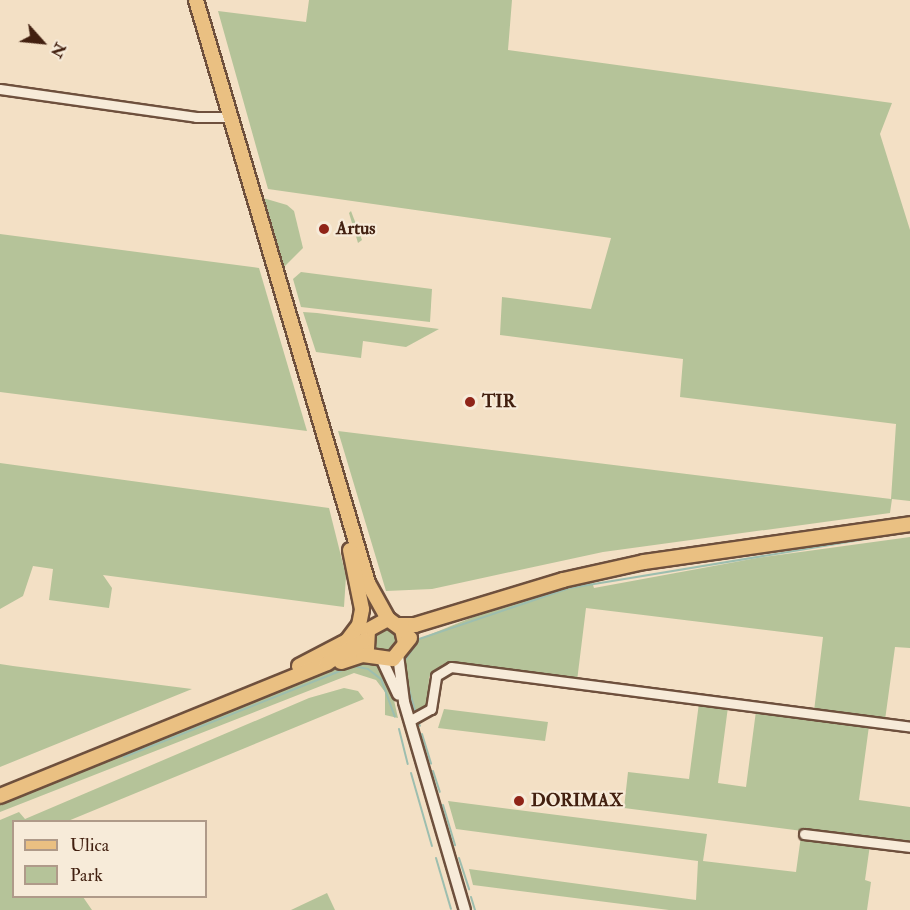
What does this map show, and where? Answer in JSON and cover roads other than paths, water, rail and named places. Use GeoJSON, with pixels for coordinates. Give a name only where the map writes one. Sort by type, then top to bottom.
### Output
{"type":"FeatureCollection","features":[{"type":"Feature","properties":{"kind":"main road"},"geometry":{"type":"LineString","coordinates":[[0,796],[327,663],[365,640],[372,625],[368,583],[196,0]]}},
{"type":"Feature","properties":{"kind":"main road"},"geometry":{"type":"LineString","coordinates":[[261,690],[277,677],[345,642],[357,630],[362,609],[347,537],[349,518]]}},
{"type":"Feature","properties":{"kind":"main road"},"geometry":{"type":"LineString","coordinates":[[372,625],[393,622],[416,625],[563,580],[644,562],[910,524]]}},
{"type":"Feature","properties":{"kind":"main road"},"geometry":{"type":"LineString","coordinates":[[368,583],[393,622],[402,649]]}},
{"type":"Feature","properties":{"kind":"main road"},"geometry":{"type":"LineString","coordinates":[[327,663],[377,658],[402,649],[417,633],[465,610]]}},
{"type":"Feature","properties":{"kind":"main road"},"geometry":{"type":"LineString","coordinates":[[365,640],[377,658]]}},
{"type":"Feature","properties":{"kind":"street"},"geometry":{"type":"LineString","coordinates":[[0,89],[196,117],[231,117]]}},
{"type":"Feature","properties":{"kind":"street"},"geometry":{"type":"LineString","coordinates":[[402,649],[404,702],[465,910]]}},
{"type":"Feature","properties":{"kind":"street"},"geometry":{"type":"LineString","coordinates":[[377,658],[404,702]]}},
{"type":"Feature","properties":{"kind":"street"},"geometry":{"type":"LineString","coordinates":[[409,721],[431,709],[436,676],[451,667],[910,727]]}},
{"type":"Feature","properties":{"kind":"street"},"geometry":{"type":"LineString","coordinates":[[804,834],[910,847]]}},
{"type":"Feature","properties":{"kind":"waterway"},"geometry":{"type":"LineString","coordinates":[[404,662],[419,639],[570,588],[910,532]]}},
{"type":"Feature","properties":{"kind":"waterway"},"geometry":{"type":"LineString","coordinates":[[124,757],[353,666],[368,669],[381,679],[395,717]]}},
{"type":"Feature","properties":{"kind":"waterway"},"geometry":{"type":"LineString","coordinates":[[406,679],[415,711]]}},
{"type":"Feature","properties":{"kind":"waterway"},"geometry":{"type":"LineString","coordinates":[[399,729],[408,764]]}},
{"type":"Feature","properties":{"kind":"waterway"},"geometry":{"type":"LineString","coordinates":[[422,734],[431,764]]}},
{"type":"Feature","properties":{"kind":"waterway"},"geometry":{"type":"LineString","coordinates":[[433,771],[440,792]]}},
{"type":"Feature","properties":{"kind":"waterway"},"geometry":{"type":"LineString","coordinates":[[411,773],[432,846]]}},
{"type":"Feature","properties":{"kind":"waterway"},"geometry":{"type":"LineString","coordinates":[[443,805],[455,845]]}},
{"type":"Feature","properties":{"kind":"waterway"},"geometry":{"type":"LineString","coordinates":[[436,858],[451,909]]}},
{"type":"Feature","properties":{"kind":"waterway"},"geometry":{"type":"LineString","coordinates":[[459,858],[469,889]]}},
{"type":"Feature","properties":{"kind":"waterway"},"geometry":{"type":"LineString","coordinates":[[471,897],[475,910]]}},
{"type":"Feature","properties":{"kind":"place","name":"Artus"},"geometry":{"type":"Point","coordinates":[324,229]}},
{"type":"Feature","properties":{"kind":"place","name":"TIR"},"geometry":{"type":"Point","coordinates":[470,402]}},
{"type":"Feature","properties":{"kind":"place","name":"DORIMAX"},"geometry":{"type":"Point","coordinates":[519,801]}}]}
